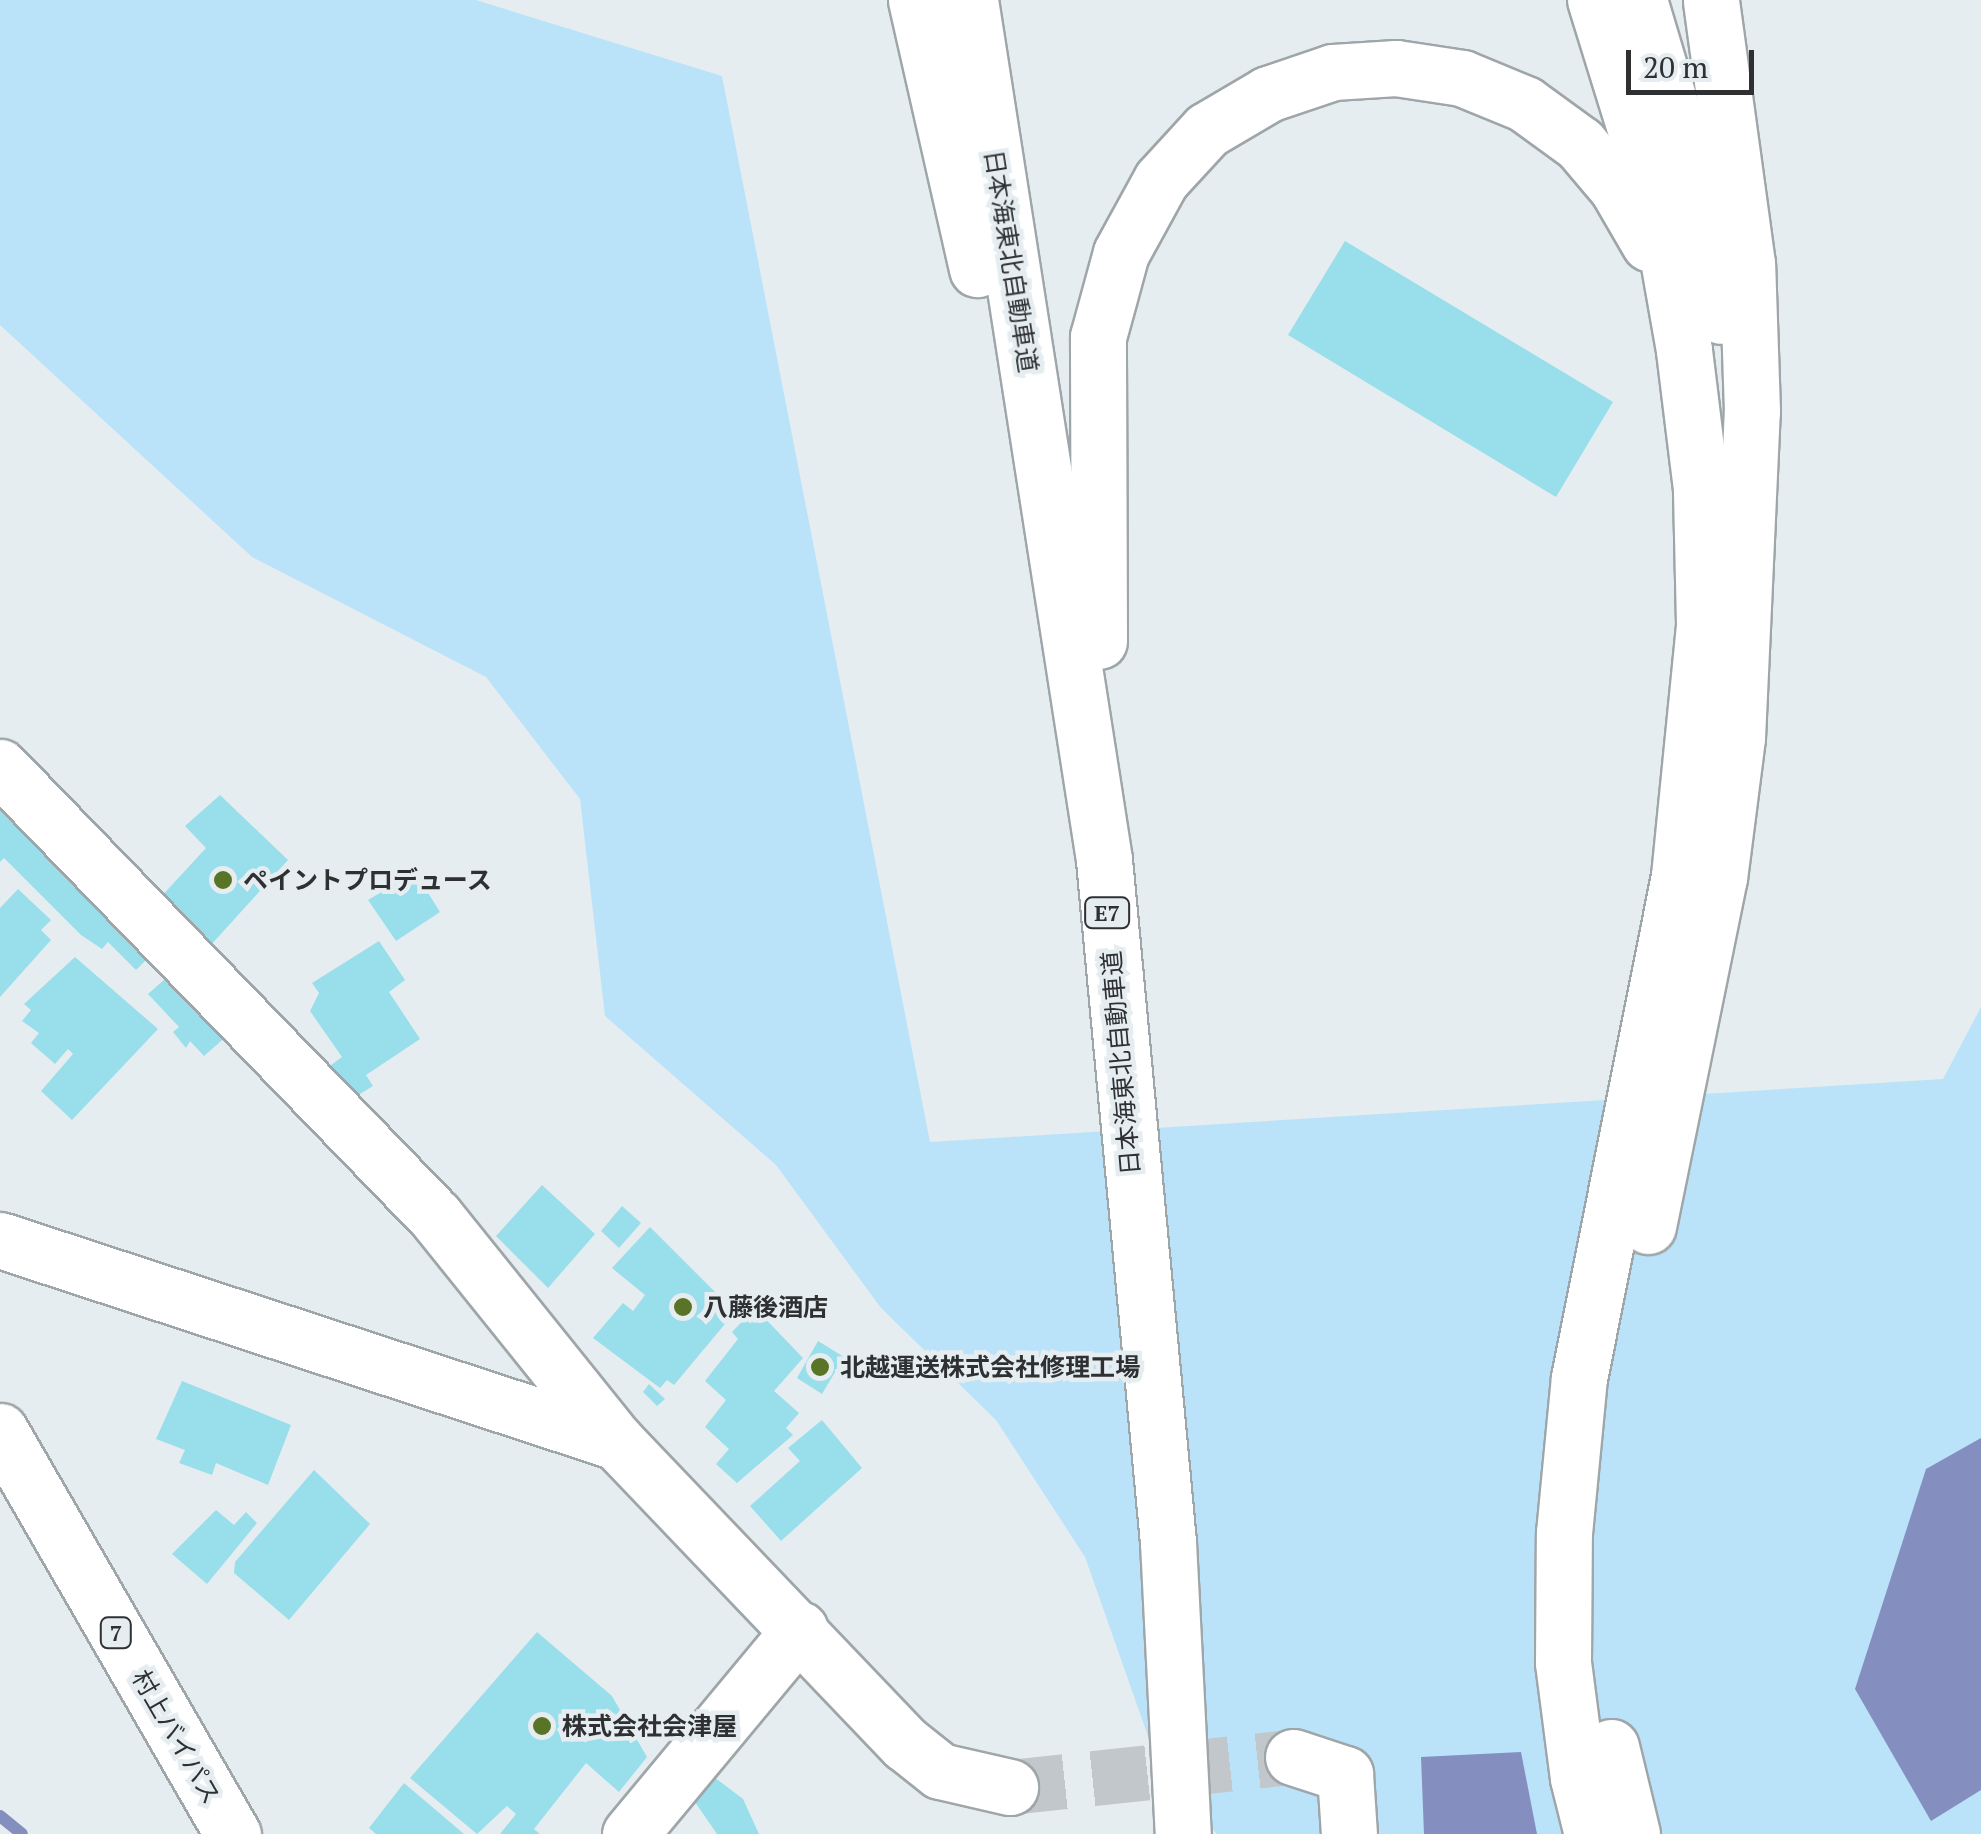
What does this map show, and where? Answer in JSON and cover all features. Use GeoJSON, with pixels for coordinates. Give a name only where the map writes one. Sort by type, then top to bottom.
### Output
{"type":"FeatureCollection","features":[{"type":"Feature","properties":{"kind":"main road"},"geometry":{"type":"LineString","coordinates":[[916,0],[994,352],[1110,969]]}},
{"type":"Feature","properties":{"kind":"main road","name":"日本海東北自動車道"},"geometry":{"type":"LineString","coordinates":[[970,0],[1104,860],[1110,969],[1168,1542],[1184,1834]]}},
{"type":"Feature","properties":{"kind":"main road"},"geometry":{"type":"LineString","coordinates":[[1592,1834],[1578,1778],[1563,1662],[1564,1533],[1579,1378],[1679,876],[1695,763],[1704,585],[1701,489],[1684,350],[1658,203],[1595,0]]}},
{"type":"Feature","properties":{"kind":"main road"},"geometry":{"type":"LineString","coordinates":[[1639,0],[1715,280],[1734,398],[1744,569]]}},
{"type":"Feature","properties":{"kind":"main road"},"geometry":{"type":"LineString","coordinates":[[1632,1834],[1615,1776],[1600,1662],[1600,1527],[1618,1374],[1719,878],[1736,738],[1752,411],[1747,264],[1711,0]]}},
{"type":"Feature","properties":{"kind":"main road"},"geometry":{"type":"LineString","coordinates":[[1104,860],[1094,421],[1098,337],[1121,253],[1161,180],[1207,130],[1268,94],[1332,72],[1396,68],[1462,78],[1525,104],[1580,144],[1617,188],[1647,238],[1684,350]]}},
{"type":"Feature","properties":{"kind":"main road"},"geometry":{"type":"LineString","coordinates":[[0,766],[435,1216],[617,1442],[940,1771],[1010,1787]]}},
{"type":"Feature","properties":{"kind":"main road"},"geometry":{"type":"LineString","coordinates":[[0,1240],[617,1442]]}},
{"type":"Feature","properties":{"kind":"main road","name":"村上バイパス"},"geometry":{"type":"LineString","coordinates":[[0,1431],[232,1834]]}},
{"type":"Feature","properties":{"kind":"main road"},"geometry":{"type":"LineString","coordinates":[[630,1834],[800,1629]]}},
{"type":"Feature","properties":{"kind":"main road"},"geometry":{"type":"LineString","coordinates":[[1293,1757],[1345,1774],[1349,1834]]}},
{"type":"Feature","properties":{"kind":"shaded area"},"geometry":{"type":"Polygon","coordinates":[[[0,0],[476,0],[722,76],[930,1142],[1943,1079],[1981,1007],[1981,1834],[1217,1834],[1162,1776],[1085,1557],[996,1420],[881,1308],[776,1165],[605,1016],[580,799],[486,677],[252,557],[0,325],[0,0]]]}},
{"type":"Feature","properties":{"kind":"shaded area"},"geometry":{"type":"Polygon","coordinates":[[[1981,1438],[1981,1790],[1931,1821],[1855,1689],[1926,1469],[1981,1438]]]}},
{"type":"Feature","properties":{"kind":"shaded area"},"geometry":{"type":"Polygon","coordinates":[[[1521,1752],[1537,1834],[1424,1834],[1421,1757],[1521,1752]]]}},
{"type":"Feature","properties":{"kind":"building"},"geometry":{"type":"Polygon","coordinates":[[[1345,241],[1613,402],[1556,497],[1288,335],[1345,241]]]}},
{"type":"Feature","properties":{"kind":"building","name":"ペイントプロデュース"},"geometry":{"type":"Polygon","coordinates":[[[220,795],[288,860],[210,946],[158,900],[206,848],[185,826],[220,795]]]}},
{"type":"Feature","properties":{"kind":"building"},"geometry":{"type":"Polygon","coordinates":[[[0,797],[152,954],[136,970],[108,942],[102,949],[81,935],[4,858],[0,862],[0,797]]]}},
{"type":"Feature","properties":{"kind":"building"},"geometry":{"type":"Polygon","coordinates":[[[415,872],[440,912],[396,941],[368,900],[415,872]]]}},
{"type":"Feature","properties":{"kind":"building"},"geometry":{"type":"Polygon","coordinates":[[[18,889],[51,920],[41,930],[51,940],[0,997],[0,908],[18,889]]]}},
{"type":"Feature","properties":{"kind":"building"},"geometry":{"type":"Polygon","coordinates":[[[379,941],[405,980],[389,992],[420,1039],[366,1075],[373,1086],[350,1100],[327,1068],[342,1057],[310,1011],[319,993],[312,983],[379,941]]]}},
{"type":"Feature","properties":{"kind":"building"},"geometry":{"type":"Polygon","coordinates":[[[75,957],[158,1029],[72,1120],[41,1091],[73,1054],[68,1049],[55,1064],[31,1043],[39,1033],[22,1021],[31,1010],[24,1004],[75,957]]]}},
{"type":"Feature","properties":{"kind":"building"},"geometry":{"type":"Polygon","coordinates":[[[173,972],[229,1034],[204,1056],[190,1041],[186,1048],[173,1032],[179,1027],[148,994],[173,972]]]}},
{"type":"Feature","properties":{"kind":"building"},"geometry":{"type":"Polygon","coordinates":[[[542,1185],[595,1234],[548,1288],[496,1236],[542,1185]]]}},
{"type":"Feature","properties":{"kind":"building"},"geometry":{"type":"Polygon","coordinates":[[[622,1206],[641,1223],[619,1248],[601,1231],[622,1206]]]}},
{"type":"Feature","properties":{"kind":"building","name":"八藤後酒店"},"geometry":{"type":"Polygon","coordinates":[[[650,1227],[735,1312],[674,1385],[667,1380],[660,1388],[593,1338],[623,1303],[633,1311],[645,1295],[612,1268],[650,1227]]]}},
{"type":"Feature","properties":{"kind":"building"},"geometry":{"type":"Polygon","coordinates":[[[755,1308],[803,1358],[774,1391],[799,1413],[786,1428],[793,1435],[737,1483],[716,1464],[729,1449],[705,1427],[726,1400],[705,1381],[738,1339],[732,1332],[755,1308]]]}},
{"type":"Feature","properties":{"kind":"building","name":"北越運送株式会社修理工場"},"geometry":{"type":"Polygon","coordinates":[[[818,1341],[844,1357],[822,1394],[797,1378],[818,1341]]]}},
{"type":"Feature","properties":{"kind":"building"},"geometry":{"type":"Polygon","coordinates":[[[182,1381],[291,1425],[268,1485],[216,1463],[212,1475],[179,1463],[185,1450],[156,1439],[182,1381]]]}},
{"type":"Feature","properties":{"kind":"building"},"geometry":{"type":"Polygon","coordinates":[[[649,1384],[665,1399],[657,1406],[643,1392],[649,1384]]]}},
{"type":"Feature","properties":{"kind":"building"},"geometry":{"type":"Polygon","coordinates":[[[822,1420],[862,1468],[781,1541],[750,1506],[800,1461],[788,1448],[822,1420]]]}},
{"type":"Feature","properties":{"kind":"building"},"geometry":{"type":"Polygon","coordinates":[[[314,1470],[370,1524],[289,1620],[234,1573],[235,1562],[314,1470]]]}},
{"type":"Feature","properties":{"kind":"building"},"geometry":{"type":"Polygon","coordinates":[[[216,1510],[234,1525],[246,1512],[257,1523],[207,1584],[172,1554],[216,1510]]]}},
{"type":"Feature","properties":{"kind":"building","name":"株式会社会津屋"},"geometry":{"type":"Polygon","coordinates":[[[537,1632],[612,1696],[647,1757],[619,1792],[586,1763],[534,1829],[540,1834],[500,1834],[516,1814],[507,1806],[477,1834],[410,1778],[537,1632]]]}},
{"type":"Feature","properties":{"kind":"building"},"geometry":{"type":"Polygon","coordinates":[[[714,1777],[743,1799],[759,1834],[717,1834],[688,1792],[714,1777]]]}},
{"type":"Feature","properties":{"kind":"building"},"geometry":{"type":"Polygon","coordinates":[[[404,1783],[464,1834],[376,1834],[369,1828],[404,1783]]]}},
{"type":"Feature","properties":{"kind":"waterway"},"geometry":{"type":"LineString","coordinates":[[0,1816],[22,1834]]}},
{"type":"Feature","properties":{"kind":"tunnel"},"geometry":{"type":"LineString","coordinates":[[1010,1787],[1293,1757]]}},
{"type":"Feature","properties":{"kind":"place","name":"ペイントプロデュース"},"geometry":{"type":"Point","coordinates":[223,880]}},
{"type":"Feature","properties":{"kind":"place","name":"八藤後酒店"},"geometry":{"type":"Point","coordinates":[683,1307]}},
{"type":"Feature","properties":{"kind":"place","name":"北越運送株式会社修理工場"},"geometry":{"type":"Point","coordinates":[820,1367]}},
{"type":"Feature","properties":{"kind":"place","name":"株式会社会津屋"},"geometry":{"type":"Point","coordinates":[542,1726]}}]}
